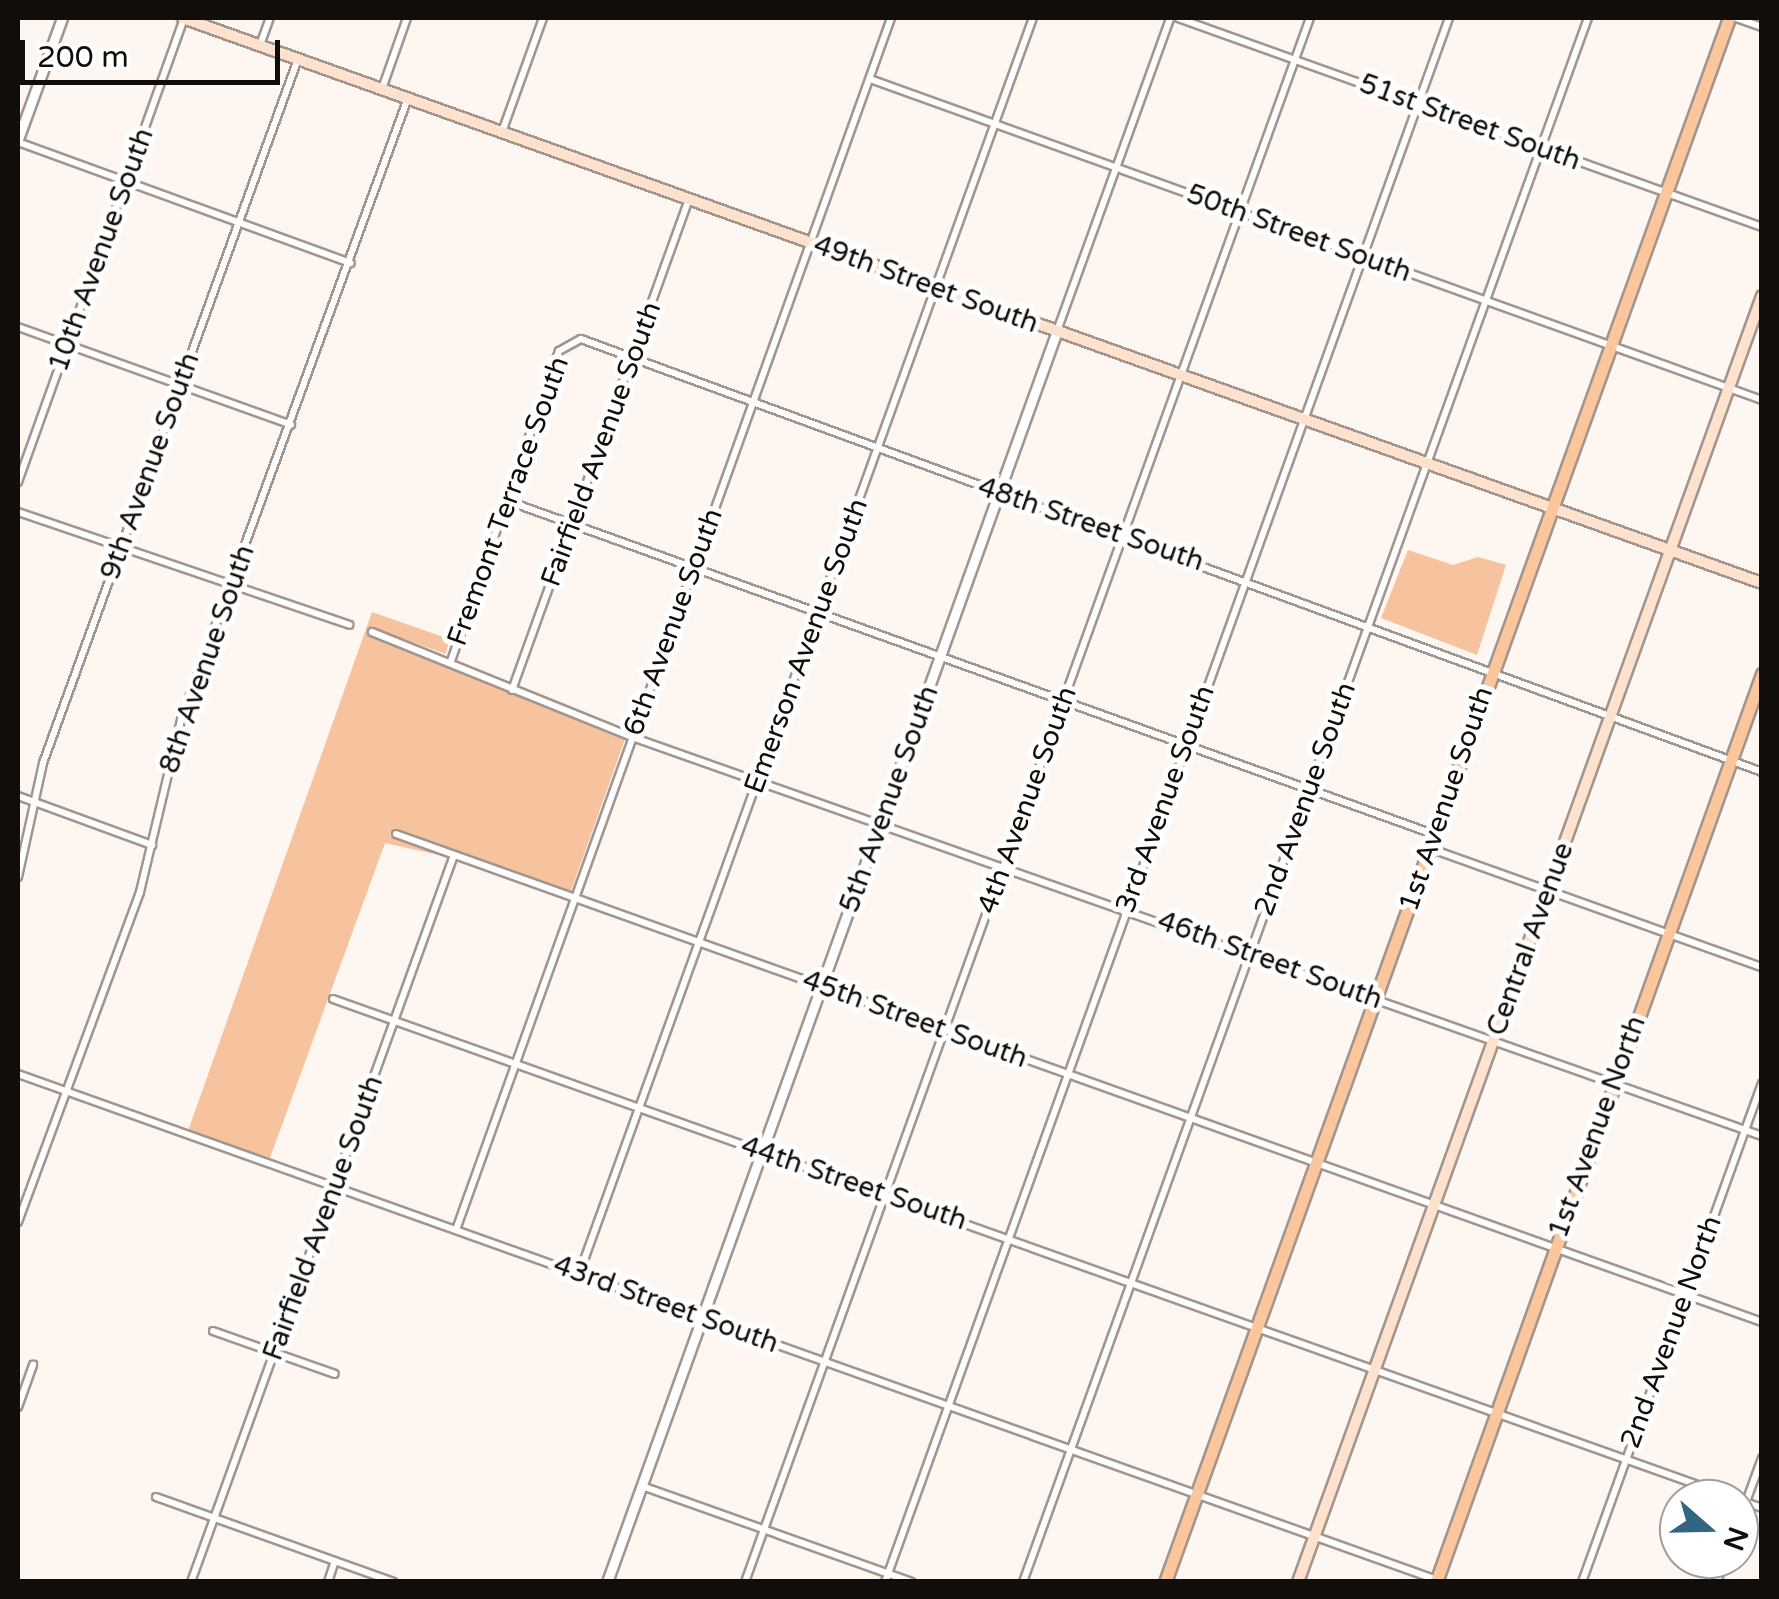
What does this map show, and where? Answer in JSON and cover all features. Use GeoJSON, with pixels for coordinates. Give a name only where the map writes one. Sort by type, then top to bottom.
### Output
{"type":"FeatureCollection","features":[{"type":"Feature","properties":{"kind":"main road","name":"49th Street South"},"geometry":{"type":"LineString","coordinates":[[183,18],[1762,583]]}},
{"type":"Feature","properties":{"kind":"main road","name":"1st Avenue South"},"geometry":{"type":"LineString","coordinates":[[1165,1582],[1607,344],[1732,18]]}},
{"type":"Feature","properties":{"kind":"main road","name":"Central Avenue"},"geometry":{"type":"LineString","coordinates":[[1298,1582],[1762,296]]}},
{"type":"Feature","properties":{"kind":"main road","name":"1st Avenue North"},"geometry":{"type":"LineString","coordinates":[[1438,1581],[1494,1410],[1762,674]]}},
{"type":"Feature","properties":{"kind":"street"},"geometry":{"type":"LineString","coordinates":[[62,18],[18,141],[351,263]]}},
{"type":"Feature","properties":{"kind":"street","name":"10th Avenue South"},"geometry":{"type":"LineString","coordinates":[[18,482],[183,18]]}},
{"type":"Feature","properties":{"kind":"street"},"geometry":{"type":"LineString","coordinates":[[260,45],[270,18]]}},
{"type":"Feature","properties":{"kind":"street"},"geometry":{"type":"LineString","coordinates":[[382,89],[407,18]]}},
{"type":"Feature","properties":{"kind":"street"},"geometry":{"type":"LineString","coordinates":[[502,132],[543,18]]}},
{"type":"Feature","properties":{"kind":"street","name":"6th Avenue South"},"geometry":{"type":"LineString","coordinates":[[457,1227],[891,18]]}},
{"type":"Feature","properties":{"kind":"street","name":"Emerson Avenue South"},"geometry":{"type":"LineString","coordinates":[[579,1274],[1033,18]]}},
{"type":"Feature","properties":{"kind":"street","name":"51st Street South"},"geometry":{"type":"LineString","coordinates":[[1174,18],[1762,226]]}},
{"type":"Feature","properties":{"kind":"street","name":"5th Avenue South"},"geometry":{"type":"LineString","coordinates":[[608,1582],[1116,167],[1174,18]]}},
{"type":"Feature","properties":{"kind":"street","name":"4th Avenue South"},"geometry":{"type":"LineString","coordinates":[[745,1582],[1310,18]]}},
{"type":"Feature","properties":{"kind":"street","name":"3rd Avenue South"},"geometry":{"type":"LineString","coordinates":[[886,1577],[1449,18]]}},
{"type":"Feature","properties":{"kind":"street","name":"2nd Avenue South"},"geometry":{"type":"LineString","coordinates":[[1023,1582],[1588,18]]}},
{"type":"Feature","properties":{"kind":"street"},"geometry":{"type":"LineString","coordinates":[[1732,18],[1762,27]]}},
{"type":"Feature","properties":{"kind":"street","name":"9th Avenue South"},"geometry":{"type":"LineString","coordinates":[[18,877],[38,804],[43,764],[298,59]]}},
{"type":"Feature","properties":{"kind":"street","name":"50th Street South"},"geometry":{"type":"LineString","coordinates":[[870,79],[1762,400]]}},
{"type":"Feature","properties":{"kind":"street","name":"8th Avenue South"},"geometry":{"type":"LineString","coordinates":[[18,1222],[152,845],[181,720],[351,263],[408,98]]}},
{"type":"Feature","properties":{"kind":"street","name":"Fairfield Avenue South"},"geometry":{"type":"LineString","coordinates":[[512,690],[689,199]]}},
{"type":"Feature","properties":{"kind":"street"},"geometry":{"type":"LineString","coordinates":[[18,327],[291,425]]}},
{"type":"Feature","properties":{"kind":"street","name":"48th Street South"},"geometry":{"type":"LineString","coordinates":[[568,342],[631,360],[1368,621],[1610,718],[1762,772]]}},
{"type":"Feature","properties":{"kind":"street","name":"Fremont Terrace South"},"geometry":{"type":"LineString","coordinates":[[451,661],[505,500],[568,342]]}},
{"type":"Feature","properties":{"kind":"street"},"geometry":{"type":"LineString","coordinates":[[505,500],[1434,834]]}},
{"type":"Feature","properties":{"kind":"street"},"geometry":{"type":"LineString","coordinates":[[18,512],[230,589],[349,624]]}},
{"type":"Feature","properties":{"kind":"street","name":"46th Street South"},"geometry":{"type":"LineString","coordinates":[[372,632],[632,736],[1005,862],[1493,1042],[1762,1136]]}},
{"type":"Feature","properties":{"kind":"street"},"geometry":{"type":"LineString","coordinates":[[18,796],[152,845]]}},
{"type":"Feature","properties":{"kind":"street","name":"45th Street South"},"geometry":{"type":"LineString","coordinates":[[396,834],[1762,1322]]}},
{"type":"Feature","properties":{"kind":"street"},"geometry":{"type":"LineString","coordinates":[[1429,848],[1762,966]]}},
{"type":"Feature","properties":{"kind":"street","name":"Fairfield Avenue South"},"geometry":{"type":"LineString","coordinates":[[191,1582],[454,855]]}},
{"type":"Feature","properties":{"kind":"street","name":"44th Street South"},"geometry":{"type":"LineString","coordinates":[[333,999],[1684,1479]]}},
{"type":"Feature","properties":{"kind":"street","name":"43rd Street South"},"geometry":{"type":"LineString","coordinates":[[18,1074],[457,1227],[947,1408],[1438,1581]]}},
{"type":"Feature","properties":{"kind":"street","name":"2nd Avenue North"},"geometry":{"type":"LineString","coordinates":[[1582,1582],[1762,1083]]}},
{"type":"Feature","properties":{"kind":"street"},"geometry":{"type":"LineString","coordinates":[[213,1332],[335,1374]]}},
{"type":"Feature","properties":{"kind":"street"},"geometry":{"type":"LineString","coordinates":[[18,1407],[33,1365]]}},
{"type":"Feature","properties":{"kind":"street"},"geometry":{"type":"LineString","coordinates":[[642,1486],[886,1577],[911,1582]]}},
{"type":"Feature","properties":{"kind":"street"},"geometry":{"type":"LineString","coordinates":[[156,1497],[392,1582]]}},
{"type":"Feature","properties":{"kind":"street"},"geometry":{"type":"LineString","coordinates":[[328,1582],[335,1561]]}},
{"type":"Feature","properties":{"kind":"shaded area"},"geometry":{"type":"Polygon","coordinates":[[[1408,550],[1453,565],[1478,557],[1506,565],[1477,655],[1381,618],[1408,550]]]}},
{"type":"Feature","properties":{"kind":"shaded area"},"geometry":{"type":"Polygon","coordinates":[[[372,612],[449,639],[446,654],[370,627],[367,635],[625,739],[571,891],[393,828],[390,837],[443,856],[385,843],[270,1158],[188,1131],[372,612]]]}}]}
